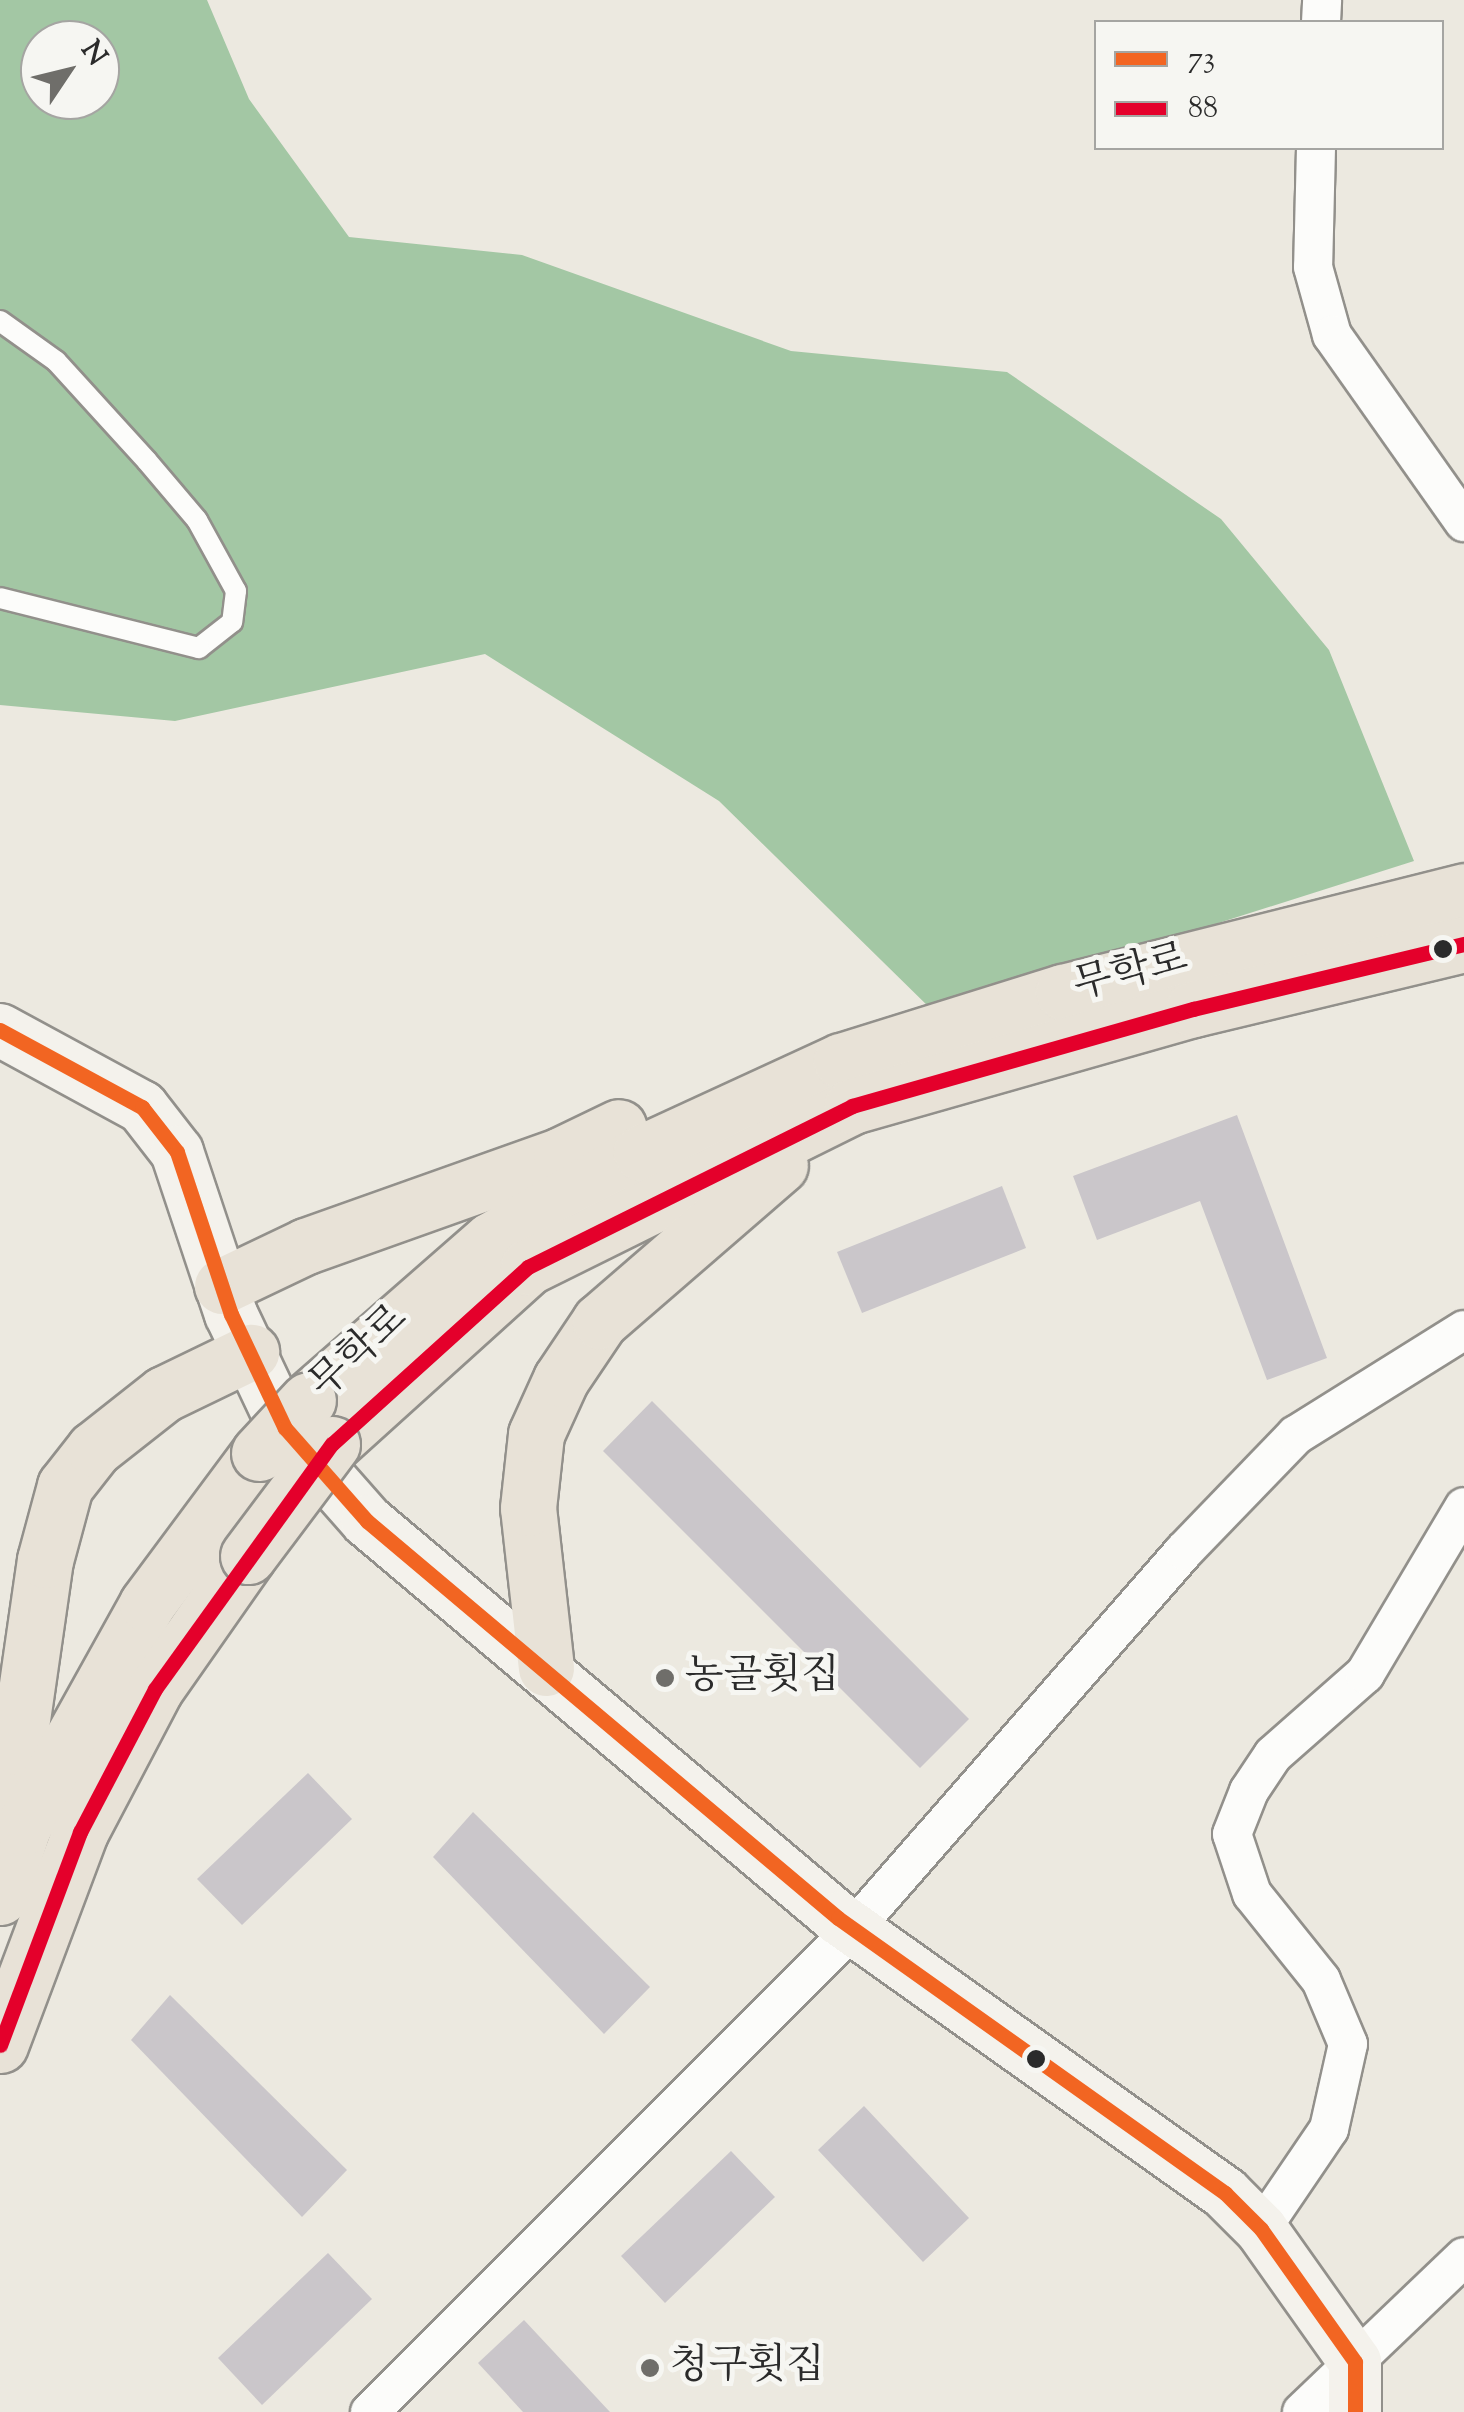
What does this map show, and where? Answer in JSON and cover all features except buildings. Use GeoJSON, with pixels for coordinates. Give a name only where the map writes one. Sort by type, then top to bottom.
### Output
{"type":"FeatureCollection","features":[{"type":"Feature","properties":{"kind":"main road","name":"무학로"},"geometry":{"type":"LineString","coordinates":[[12,1823],[147,1604],[296,1431],[490,1240],[641,1153],[804,1078],[1063,992],[1464,891]]}},
{"type":"Feature","properties":{"kind":"main road","name":"무학로"},"geometry":{"type":"LineString","coordinates":[[296,1431],[528,1266],[852,1106],[1193,1008],[1464,944]]}},
{"type":"Feature","properties":{"kind":"main road"},"geometry":{"type":"LineString","coordinates":[[0,1030],[142,1107],[177,1152],[222,1286],[251,1352],[296,1431],[367,1521],[853,1929],[1225,2193],[1261,2229],[1355,2387]]}},
{"type":"Feature","properties":{"kind":"main road","name":"무학로"},"geometry":{"type":"LineString","coordinates":[[222,1286],[306,1246],[561,1155],[692,1097],[804,1078]]}},
{"type":"Feature","properties":{"kind":"main road","name":"무학로"},"geometry":{"type":"LineString","coordinates":[[546,1668],[528,1508],[536,1434],[561,1379],[600,1321],[852,1106]]}},
{"type":"Feature","properties":{"kind":"main road","name":"무학로"},"geometry":{"type":"LineString","coordinates":[[0,1897],[45,1560],[65,1486],[94,1449],[164,1394],[251,1352]]}},
{"type":"Feature","properties":{"kind":"main road"},"geometry":{"type":"LineString","coordinates":[[0,2045],[80,1832],[156,1689],[248,1556],[296,1431]]}},
{"type":"Feature","properties":{"kind":"street"},"geometry":{"type":"LineString","coordinates":[[1316,150],[1313,267],[1332,335],[1464,522]]}},
{"type":"Feature","properties":{"kind":"street"},"geometry":{"type":"LineString","coordinates":[[370,2412],[853,1929],[1171,1565],[1296,1435],[1464,1330]]}},
{"type":"Feature","properties":{"kind":"street"},"geometry":{"type":"LineString","coordinates":[[1261,2229],[1329,2129],[1348,2044],[1321,1980],[1252,1894],[1232,1834],[1248,1791],[1273,1755],[1365,1674],[1464,1507]]}},
{"type":"Feature","properties":{"kind":"street"},"geometry":{"type":"LineString","coordinates":[[1302,2412],[1355,2387],[1464,2257]]}},
{"type":"Feature","properties":{"kind":"lane"},"geometry":{"type":"LineString","coordinates":[[0,321],[56,361],[147,461],[197,520],[236,591],[232,622],[199,648],[0,598]]}},
{"type":"Feature","properties":{"kind":"green space"},"geometry":{"type":"Polygon","coordinates":[[[0,0],[207,0],[249,99],[349,237],[522,255],[791,351],[1007,372],[1221,519],[1329,650],[1414,861],[935,1013],[719,801],[485,654],[175,721],[0,705],[0,0]]]}},
{"type":"Feature","properties":{"kind":"transit line","name":"88"},"geometry":{"type":"LineString","coordinates":[[0,2045],[80,1832],[155,1689],[332,1444],[528,1267],[852,1106],[1193,1009],[1464,944]]}},
{"type":"Feature","properties":{"kind":"transit line","name":"73"},"geometry":{"type":"LineString","coordinates":[[0,1030],[142,1107],[177,1152],[231,1314],[285,1428],[367,1521],[838,1918],[1225,2193],[1261,2229],[1355,2362],[1355,2412]]}},
{"type":"Feature","properties":{"kind":"place","name":"농골횟집"},"geometry":{"type":"Point","coordinates":[665,1678]}},
{"type":"Feature","properties":{"kind":"place","name":"청구횟집"},"geometry":{"type":"Point","coordinates":[650,2368]}}]}
